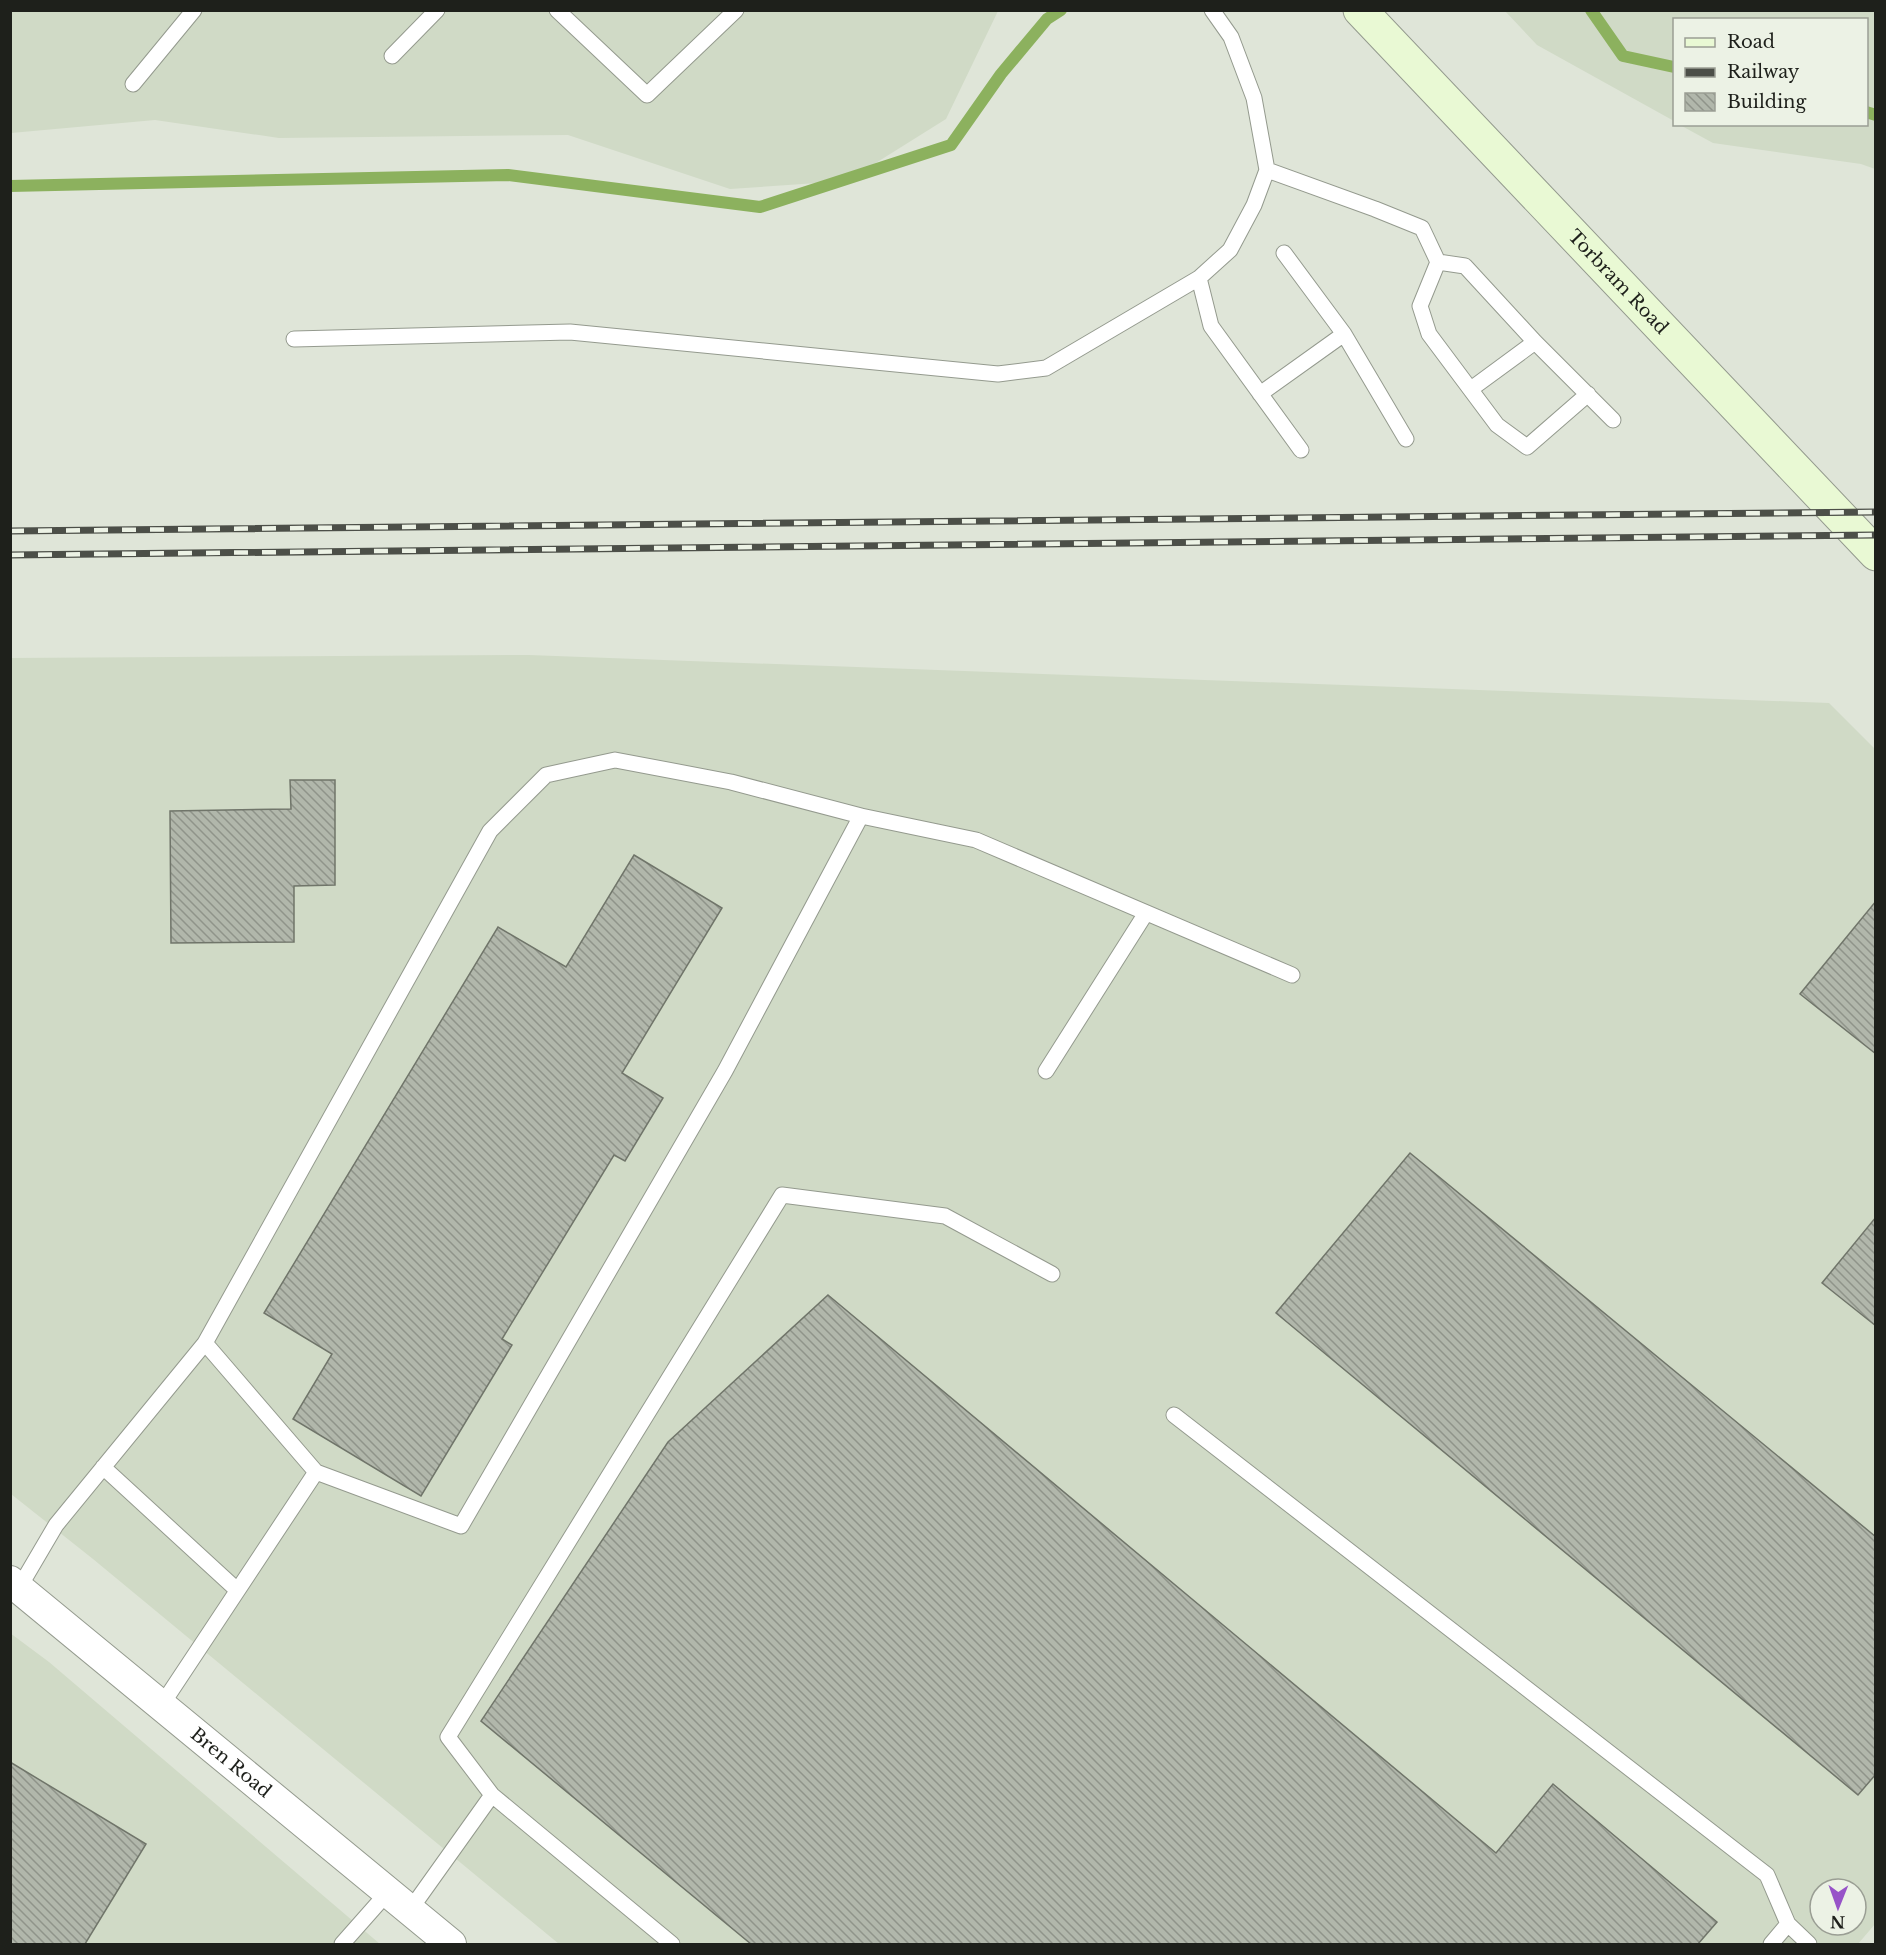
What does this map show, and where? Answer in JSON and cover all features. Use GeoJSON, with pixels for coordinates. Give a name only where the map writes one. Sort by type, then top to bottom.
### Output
{"type":"FeatureCollection","features":[{"type":"Feature","properties":{"kind":"main road","name":"Torbram Road"},"geometry":{"type":"LineString","coordinates":[[1360,10],[1875,554]]}},
{"type":"Feature","properties":{"kind":"street","name":"Bren Road"},"geometry":{"type":"LineString","coordinates":[[15,1585],[450,1944]]}},
{"type":"Feature","properties":{"kind":"lane"},"geometry":{"type":"LineString","coordinates":[[133,84],[195,10]]}},
{"type":"Feature","properties":{"kind":"lane"},"geometry":{"type":"LineString","coordinates":[[392,56],[437,10]]}},
{"type":"Feature","properties":{"kind":"lane"},"geometry":{"type":"LineString","coordinates":[[557,10],[647,95],[736,10]]}},
{"type":"Feature","properties":{"kind":"lane"},"geometry":{"type":"LineString","coordinates":[[294,339],[570,332],[998,374],[1046,368],[1199,278],[1230,250],[1254,205],[1267,171],[1254,98],[1231,37],[1212,10]]}},
{"type":"Feature","properties":{"kind":"lane"},"geometry":{"type":"LineString","coordinates":[[1267,171],[1422,228],[1438,262],[1420,306],[1429,334],[1497,425],[1527,447],[1588,394]]}},
{"type":"Feature","properties":{"kind":"lane"},"geometry":{"type":"LineString","coordinates":[[1284,253],[1344,334],[1406,439]]}},
{"type":"Feature","properties":{"kind":"lane"},"geometry":{"type":"LineString","coordinates":[[1438,262],[1465,266],[1535,342],[1613,420]]}},
{"type":"Feature","properties":{"kind":"lane"},"geometry":{"type":"LineString","coordinates":[[1199,278],[1211,326],[1301,450]]}},
{"type":"Feature","properties":{"kind":"lane"},"geometry":{"type":"LineString","coordinates":[[1260,394],[1344,334]]}},
{"type":"Feature","properties":{"kind":"lane"},"geometry":{"type":"LineString","coordinates":[[1471,388],[1535,342]]}},
{"type":"Feature","properties":{"kind":"lane"},"geometry":{"type":"LineString","coordinates":[[15,1585],[56,1525],[205,1343],[490,831],[546,775],[615,760],[731,782],[861,816],[976,840],[1292,975]]}},
{"type":"Feature","properties":{"kind":"lane"},"geometry":{"type":"LineString","coordinates":[[205,1343],[316,1472],[461,1526],[725,1071],[861,816]]}},
{"type":"Feature","properties":{"kind":"lane"},"geometry":{"type":"LineString","coordinates":[[1046,1071],[1146,913]]}},
{"type":"Feature","properties":{"kind":"lane"},"geometry":{"type":"LineString","coordinates":[[672,1944],[492,1795],[448,1737],[782,1195],[945,1216],[1052,1274]]}},
{"type":"Feature","properties":{"kind":"lane"},"geometry":{"type":"LineString","coordinates":[[1174,1415],[1767,1875],[1788,1924],[1809,1944]]}},
{"type":"Feature","properties":{"kind":"lane"},"geometry":{"type":"LineString","coordinates":[[103,1467],[237,1590]]}},
{"type":"Feature","properties":{"kind":"lane"},"geometry":{"type":"LineString","coordinates":[[161,1706],[316,1472]]}},
{"type":"Feature","properties":{"kind":"lane"},"geometry":{"type":"LineString","coordinates":[[342,1944],[399,1901],[492,1795]]}},
{"type":"Feature","properties":{"kind":"lane"},"geometry":{"type":"LineString","coordinates":[[1771,1944],[1788,1924]]}},
{"type":"Feature","properties":{"kind":"shaded area"},"geometry":{"type":"Polygon","coordinates":[[[11,11],[998,11],[946,119],[847,181],[730,189],[568,135],[279,138],[155,120],[11,133],[11,11]]]}},
{"type":"Feature","properties":{"kind":"shaded area"},"geometry":{"type":"Polygon","coordinates":[[[1505,11],[1875,11],[1875,169],[1861,164],[1713,143],[1682,126],[1868,126],[1868,18],[1673,18],[1673,120],[1537,45],[1505,11]]]}},
{"type":"Feature","properties":{"kind":"shaded area"},"geometry":{"type":"Polygon","coordinates":[[[529,655],[1829,703],[1876,750],[1875,1924],[1868,1932],[1868,1877],[1808,1877],[1808,1937],[1864,1937],[1858,1944],[559,1944],[93,1559],[11,1494],[10,658],[529,655]]]}},
{"type":"Feature","properties":{"kind":"shaded area"},"geometry":{"type":"Polygon","coordinates":[[[10,1633],[49,1662],[380,1944],[11,1944],[10,1633]]]}},
{"type":"Feature","properties":{"kind":"building"},"geometry":{"type":"Polygon","coordinates":[[[290,780],[335,780],[335,885],[294,886],[294,942],[171,943],[170,811],[291,809],[290,780]]]}},
{"type":"Feature","properties":{"kind":"building"},"geometry":{"type":"Polygon","coordinates":[[[634,855],[722,908],[622,1073],[663,1098],[625,1161],[614,1155],[502,1339],[512,1345],[421,1496],[293,1419],[332,1354],[264,1313],[498,927],[566,967],[634,855]]]}},
{"type":"Feature","properties":{"kind":"building"},"geometry":{"type":"Polygon","coordinates":[[[1876,901],[1876,1054],[1800,994],[1876,901]]]}},
{"type":"Feature","properties":{"kind":"building"},"geometry":{"type":"Polygon","coordinates":[[[1410,1153],[1876,1537],[1876,1774],[1858,1795],[1276,1313],[1410,1153]]]}},
{"type":"Feature","properties":{"kind":"building"},"geometry":{"type":"Polygon","coordinates":[[[1876,1217],[1876,1326],[1822,1283],[1876,1217]]]}},
{"type":"Feature","properties":{"kind":"building"},"geometry":{"type":"Polygon","coordinates":[[[828,1295],[1496,1853],[1553,1784],[1717,1922],[1698,1944],[751,1944],[481,1721],[668,1442],[828,1295]]]}},
{"type":"Feature","properties":{"kind":"building"},"geometry":{"type":"Polygon","coordinates":[[[10,1762],[146,1844],[85,1944],[10,1944],[10,1762]]]}},
{"type":"Feature","properties":{"kind":"waterway"},"geometry":{"type":"LineString","coordinates":[[10,186],[508,175],[760,207],[951,145],[1001,74],[1047,19],[1061,10]]}},
{"type":"Feature","properties":{"kind":"waterway"},"geometry":{"type":"LineString","coordinates":[[1591,10],[1623,56],[1673,67]]}},
{"type":"Feature","properties":{"kind":"waterway"},"geometry":{"type":"LineString","coordinates":[[1868,113],[1876,115]]}},
{"type":"Feature","properties":{"kind":"railway"},"geometry":{"type":"LineString","coordinates":[[10,531],[1876,512]]}},
{"type":"Feature","properties":{"kind":"railway"},"geometry":{"type":"LineString","coordinates":[[10,555],[1876,535]]}}]}
